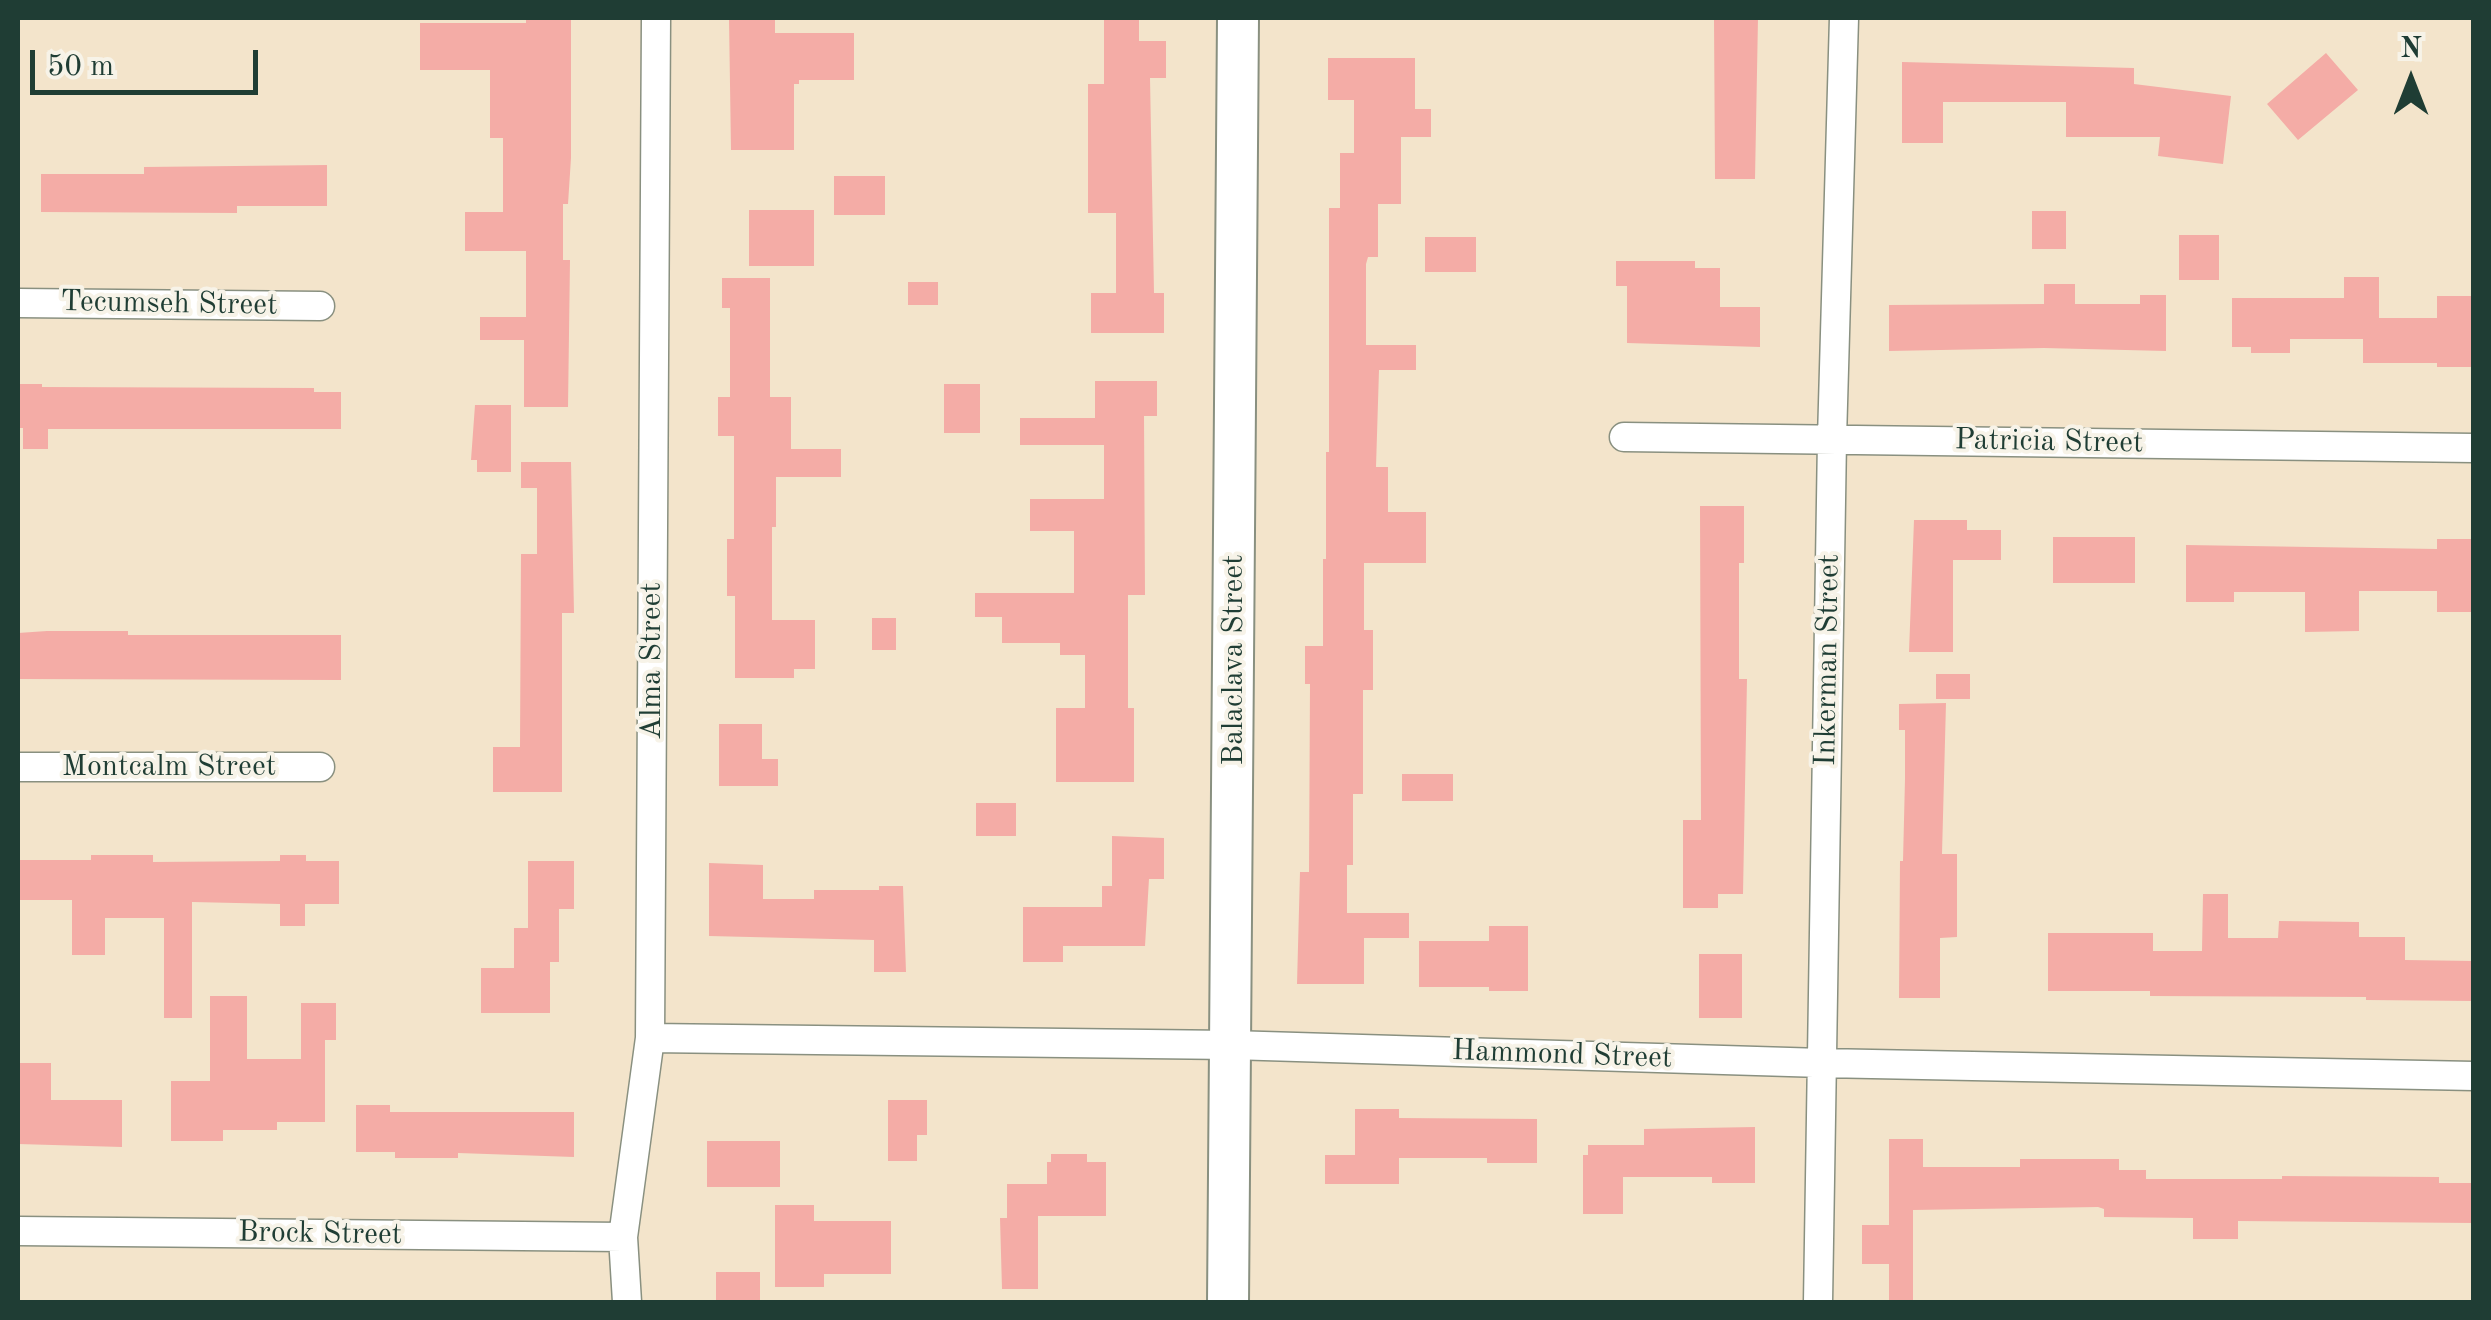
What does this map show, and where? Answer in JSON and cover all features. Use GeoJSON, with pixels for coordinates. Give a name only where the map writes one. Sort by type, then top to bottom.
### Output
{"type":"FeatureCollection","features":[{"type":"Feature","properties":{"kind":"street","name":"Alma Street"},"geometry":{"type":"LineString","coordinates":[[627,1302],[623,1237],[650,1038],[656,18]]}},
{"type":"Feature","properties":{"kind":"street","name":"Balaclava Street"},"geometry":{"type":"LineString","coordinates":[[1228,1302],[1238,18]]}},
{"type":"Feature","properties":{"kind":"street","name":"Inkerman Street"},"geometry":{"type":"LineString","coordinates":[[1818,1302],[1832,439],[1844,18]]}},
{"type":"Feature","properties":{"kind":"street","name":"Tecumseh Street"},"geometry":{"type":"LineString","coordinates":[[18,303],[320,306]]}},
{"type":"Feature","properties":{"kind":"street","name":"Patricia Street"},"geometry":{"type":"LineString","coordinates":[[1624,437],[2474,448]]}},
{"type":"Feature","properties":{"kind":"street","name":"Montcalm Street"},"geometry":{"type":"LineString","coordinates":[[18,767],[320,768]]}},
{"type":"Feature","properties":{"kind":"street","name":"Hammond Street"},"geometry":{"type":"LineString","coordinates":[[650,1038],[1231,1046],[2474,1076]]}},
{"type":"Feature","properties":{"kind":"street","name":"Brock Street"},"geometry":{"type":"LineString","coordinates":[[18,1232],[623,1237]]}},
{"type":"Feature","properties":{"kind":"building"},"geometry":{"type":"Polygon","coordinates":[[[526,18],[571,18],[571,158],[568,204],[563,204],[563,260],[570,260],[568,407],[524,407],[524,340],[480,340],[480,317],[526,317],[526,251],[465,251],[465,212],[503,212],[503,138],[490,138],[490,70],[420,70],[420,23],[526,23],[526,18]]]}},
{"type":"Feature","properties":{"kind":"building"},"geometry":{"type":"Polygon","coordinates":[[[729,18],[775,18],[775,33],[854,33],[854,80],[799,80],[799,84],[794,84],[794,150],[731,150],[729,18]]]}},
{"type":"Feature","properties":{"kind":"building"},"geometry":{"type":"Polygon","coordinates":[[[1104,18],[1139,18],[1139,41],[1166,41],[1166,78],[1150,78],[1154,293],[1164,293],[1164,333],[1091,333],[1091,293],[1116,293],[1116,213],[1088,213],[1088,84],[1104,84],[1104,18]]]}},
{"type":"Feature","properties":{"kind":"building"},"geometry":{"type":"Polygon","coordinates":[[[1714,18],[1758,18],[1755,179],[1715,179],[1714,18]]]}},
{"type":"Feature","properties":{"kind":"building"},"geometry":{"type":"Polygon","coordinates":[[[2326,53],[2358,90],[2298,140],[2267,104],[2326,53]]]}},
{"type":"Feature","properties":{"kind":"building"},"geometry":{"type":"Polygon","coordinates":[[[1328,58],[1415,58],[1415,109],[1431,109],[1431,137],[1401,137],[1401,204],[1378,204],[1378,257],[1368,257],[1366,264],[1366,345],[1416,345],[1416,370],[1379,370],[1376,467],[1388,467],[1388,512],[1426,512],[1426,563],[1364,563],[1364,630],[1373,630],[1373,690],[1363,690],[1363,794],[1353,794],[1353,865],[1347,865],[1347,913],[1409,913],[1409,938],[1364,938],[1364,984],[1297,984],[1300,872],[1309,872],[1310,684],[1305,684],[1305,646],[1323,646],[1329,452],[1329,208],[1340,208],[1340,153],[1354,153],[1354,100],[1328,100],[1328,58]]]}},
{"type":"Feature","properties":{"kind":"building"},"geometry":{"type":"Polygon","coordinates":[[[1902,62],[2134,68],[2134,84],[2231,96],[2223,164],[2158,156],[2160,137],[2066,137],[2066,102],[1943,102],[1943,143],[1902,143],[1902,62]]]}},
{"type":"Feature","properties":{"kind":"building"},"geometry":{"type":"Polygon","coordinates":[[[327,165],[327,206],[237,206],[237,213],[41,212],[41,174],[144,174],[144,167],[327,165]]]}},
{"type":"Feature","properties":{"kind":"building"},"geometry":{"type":"Polygon","coordinates":[[[834,176],[885,176],[885,215],[834,215],[834,176]]]}},
{"type":"Feature","properties":{"kind":"building"},"geometry":{"type":"Polygon","coordinates":[[[749,210],[814,210],[814,266],[749,266],[749,210]]]}},
{"type":"Feature","properties":{"kind":"building"},"geometry":{"type":"Polygon","coordinates":[[[2032,211],[2066,211],[2066,249],[2032,249],[2032,211]]]}},
{"type":"Feature","properties":{"kind":"building"},"geometry":{"type":"Polygon","coordinates":[[[2179,235],[2219,235],[2219,280],[2179,280],[2179,235]]]}},
{"type":"Feature","properties":{"kind":"building"},"geometry":{"type":"Polygon","coordinates":[[[1425,237],[1476,237],[1476,272],[1425,272],[1425,237]]]}},
{"type":"Feature","properties":{"kind":"building"},"geometry":{"type":"Polygon","coordinates":[[[1616,261],[1695,261],[1695,268],[1720,268],[1720,307],[1760,307],[1760,347],[1627,343],[1627,286],[1616,286],[1616,261]]]}},
{"type":"Feature","properties":{"kind":"building"},"geometry":{"type":"Polygon","coordinates":[[[2344,277],[2379,277],[2379,318],[2437,318],[2437,296],[2474,296],[2474,367],[2363,363],[2363,339],[2290,339],[2290,353],[2251,353],[2251,347],[2232,347],[2232,298],[2344,298],[2344,277]]]}},
{"type":"Feature","properties":{"kind":"building"},"geometry":{"type":"Polygon","coordinates":[[[722,278],[770,278],[770,397],[791,397],[791,449],[841,449],[841,477],[776,477],[772,620],[815,620],[815,669],[794,669],[794,678],[735,678],[735,596],[727,596],[727,539],[734,539],[734,436],[718,436],[718,397],[730,397],[730,308],[722,308],[722,278]]]}},
{"type":"Feature","properties":{"kind":"building"},"geometry":{"type":"Polygon","coordinates":[[[908,282],[938,282],[938,305],[908,305],[908,282]]]}},
{"type":"Feature","properties":{"kind":"building"},"geometry":{"type":"Polygon","coordinates":[[[2044,284],[2075,284],[2075,304],[2140,304],[2140,295],[2166,295],[2166,351],[1889,351],[1889,305],[2044,304],[2044,284]]]}},
{"type":"Feature","properties":{"kind":"building"},"geometry":{"type":"Polygon","coordinates":[[[1095,381],[1157,381],[1157,416],[1144,416],[1145,595],[1128,595],[1128,708],[1134,708],[1134,782],[1056,782],[1056,708],[1085,708],[1085,655],[1060,655],[1060,643],[1002,643],[1002,617],[975,617],[975,593],[1074,593],[1074,531],[1030,531],[1030,499],[1104,499],[1104,445],[1020,445],[1020,418],[1095,418],[1095,381]]]}},
{"type":"Feature","properties":{"kind":"building"},"geometry":{"type":"Polygon","coordinates":[[[18,384],[314,388],[314,392],[341,392],[341,429],[48,429],[48,449],[23,449],[23,428],[18,428],[18,384]]]}},
{"type":"Feature","properties":{"kind":"building"},"geometry":{"type":"Polygon","coordinates":[[[944,384],[980,384],[980,433],[944,433],[944,384]]]}},
{"type":"Feature","properties":{"kind":"building"},"geometry":{"type":"Polygon","coordinates":[[[475,405],[511,405],[511,472],[477,472],[477,460],[471,460],[475,405]]]}},
{"type":"Feature","properties":{"kind":"building"},"geometry":{"type":"Polygon","coordinates":[[[521,462],[571,462],[574,613],[562,613],[562,792],[493,792],[493,747],[520,747],[521,554],[537,554],[537,488],[521,488],[521,462]]]}},
{"type":"Feature","properties":{"kind":"building"},"geometry":{"type":"Polygon","coordinates":[[[1700,506],[1744,506],[1744,563],[1739,563],[1739,679],[1747,679],[1743,894],[1718,894],[1718,908],[1683,908],[1683,820],[1701,820],[1700,506]]]}},
{"type":"Feature","properties":{"kind":"building"},"geometry":{"type":"Polygon","coordinates":[[[1914,520],[1967,520],[1967,530],[2001,530],[2001,560],[1953,560],[1953,652],[1909,652],[1914,520]]]}},
{"type":"Feature","properties":{"kind":"building"},"geometry":{"type":"Polygon","coordinates":[[[2053,537],[2135,537],[2135,583],[2053,583],[2053,537]]]}},
{"type":"Feature","properties":{"kind":"building"},"geometry":{"type":"Polygon","coordinates":[[[2437,539],[2474,539],[2474,612],[2437,612],[2437,591],[2359,591],[2359,631],[2305,632],[2305,592],[2234,592],[2234,602],[2186,602],[2186,545],[2437,549],[2437,539]]]}},
{"type":"Feature","properties":{"kind":"building"},"geometry":{"type":"Polygon","coordinates":[[[872,618],[896,618],[896,650],[872,650],[872,618]]]}},
{"type":"Feature","properties":{"kind":"building"},"geometry":{"type":"Polygon","coordinates":[[[18,633],[341,635],[341,680],[18,679],[18,633]]]}},
{"type":"Feature","properties":{"kind":"building"},"geometry":{"type":"Polygon","coordinates":[[[1936,674],[1970,674],[1970,699],[1936,699],[1936,674]]]}},
{"type":"Feature","properties":{"kind":"building"},"geometry":{"type":"Polygon","coordinates":[[[1946,703],[1942,854],[1957,854],[1957,937],[1940,938],[1940,998],[1899,998],[1905,730],[1899,730],[1899,704],[1946,703]]]}},
{"type":"Feature","properties":{"kind":"building"},"geometry":{"type":"Polygon","coordinates":[[[719,724],[762,724],[762,759],[778,759],[778,786],[719,786],[719,724]]]}},
{"type":"Feature","properties":{"kind":"building"},"geometry":{"type":"Polygon","coordinates":[[[1402,774],[1453,774],[1453,801],[1402,801],[1402,774]]]}},
{"type":"Feature","properties":{"kind":"building"},"geometry":{"type":"Polygon","coordinates":[[[976,803],[1016,803],[1016,836],[976,836],[976,803]]]}},
{"type":"Feature","properties":{"kind":"building"},"geometry":{"type":"Polygon","coordinates":[[[1112,836],[1164,838],[1164,879],[1149,879],[1145,946],[1063,946],[1063,962],[1023,962],[1023,907],[1102,907],[1102,886],[1112,886],[1112,836]]]}},
{"type":"Feature","properties":{"kind":"building"},"geometry":{"type":"Polygon","coordinates":[[[91,855],[153,855],[153,862],[280,861],[280,855],[306,855],[306,861],[339,861],[339,904],[305,904],[305,926],[280,926],[280,904],[192,902],[192,1018],[164,1018],[164,918],[105,918],[105,955],[72,955],[72,900],[18,900],[18,860],[91,860],[91,855]]]}},
{"type":"Feature","properties":{"kind":"building"},"geometry":{"type":"Polygon","coordinates":[[[528,861],[574,861],[574,909],[559,909],[559,962],[550,962],[550,1013],[481,1013],[481,968],[514,968],[514,928],[528,928],[528,861]]]}},
{"type":"Feature","properties":{"kind":"building"},"geometry":{"type":"Polygon","coordinates":[[[709,863],[763,865],[763,899],[814,899],[814,890],[903,886],[906,972],[874,972],[874,940],[709,936],[709,863]]]}},
{"type":"Feature","properties":{"kind":"building"},"geometry":{"type":"Polygon","coordinates":[[[2203,894],[2228,894],[2228,938],[2278,938],[2279,921],[2359,922],[2359,937],[2405,937],[2405,960],[2474,961],[2474,1001],[2048,991],[2048,933],[2153,933],[2153,951],[2202,951],[2203,894]]]}},
{"type":"Feature","properties":{"kind":"building"},"geometry":{"type":"Polygon","coordinates":[[[1489,926],[1528,926],[1528,991],[1419,987],[1419,941],[1489,941],[1489,926]]]}},
{"type":"Feature","properties":{"kind":"building"},"geometry":{"type":"Polygon","coordinates":[[[1699,954],[1742,954],[1742,1018],[1699,1018],[1699,954]]]}},
{"type":"Feature","properties":{"kind":"building"},"geometry":{"type":"Polygon","coordinates":[[[210,996],[247,996],[247,1059],[301,1059],[301,1003],[336,1003],[336,1040],[325,1040],[325,1122],[277,1122],[277,1130],[223,1130],[223,1141],[171,1141],[171,1081],[210,1081],[210,996]]]}},
{"type":"Feature","properties":{"kind":"building"},"geometry":{"type":"Polygon","coordinates":[[[18,1063],[51,1063],[51,1100],[122,1100],[122,1147],[18,1144],[18,1063]]]}},
{"type":"Feature","properties":{"kind":"building"},"geometry":{"type":"Polygon","coordinates":[[[888,1100],[927,1100],[927,1135],[917,1135],[917,1161],[888,1161],[888,1100]]]}},
{"type":"Feature","properties":{"kind":"building"},"geometry":{"type":"Polygon","coordinates":[[[356,1105],[390,1105],[390,1112],[574,1112],[574,1157],[458,1153],[458,1158],[395,1158],[395,1152],[356,1152],[356,1105]]]}},
{"type":"Feature","properties":{"kind":"building"},"geometry":{"type":"Polygon","coordinates":[[[1355,1109],[1399,1109],[1399,1118],[1537,1119],[1537,1163],[1487,1163],[1487,1158],[1399,1158],[1399,1184],[1325,1184],[1325,1155],[1355,1155],[1355,1109]]]}},
{"type":"Feature","properties":{"kind":"building"},"geometry":{"type":"Polygon","coordinates":[[[1755,1127],[1755,1183],[1712,1183],[1712,1177],[1623,1177],[1623,1214],[1583,1214],[1583,1155],[1588,1155],[1588,1145],[1644,1145],[1644,1129],[1755,1127]]]}},
{"type":"Feature","properties":{"kind":"building"},"geometry":{"type":"Polygon","coordinates":[[[1889,1139],[1923,1139],[1923,1167],[2020,1167],[2020,1159],[2119,1159],[2119,1170],[2146,1170],[2146,1179],[2439,1177],[2439,1183],[2474,1183],[2474,1223],[2238,1221],[2238,1239],[2193,1239],[2193,1218],[2104,1217],[2104,1209],[2098,1207],[1913,1210],[1913,1302],[1889,1302],[1889,1264],[1862,1264],[1862,1225],[1889,1225],[1889,1139]]]}},
{"type":"Feature","properties":{"kind":"building"},"geometry":{"type":"Polygon","coordinates":[[[707,1141],[780,1141],[780,1187],[707,1187],[707,1141]]]}},
{"type":"Feature","properties":{"kind":"building"},"geometry":{"type":"Polygon","coordinates":[[[1051,1154],[1087,1154],[1087,1162],[1106,1162],[1106,1216],[1038,1216],[1038,1289],[1002,1289],[1000,1218],[1007,1218],[1007,1184],[1047,1184],[1051,1154]]]}},
{"type":"Feature","properties":{"kind":"building"},"geometry":{"type":"Polygon","coordinates":[[[775,1205],[814,1205],[814,1221],[891,1221],[891,1274],[824,1274],[824,1287],[775,1287],[775,1205]]]}},
{"type":"Feature","properties":{"kind":"building"},"geometry":{"type":"Polygon","coordinates":[[[716,1272],[760,1272],[760,1302],[716,1302],[716,1272]]]}}]}
